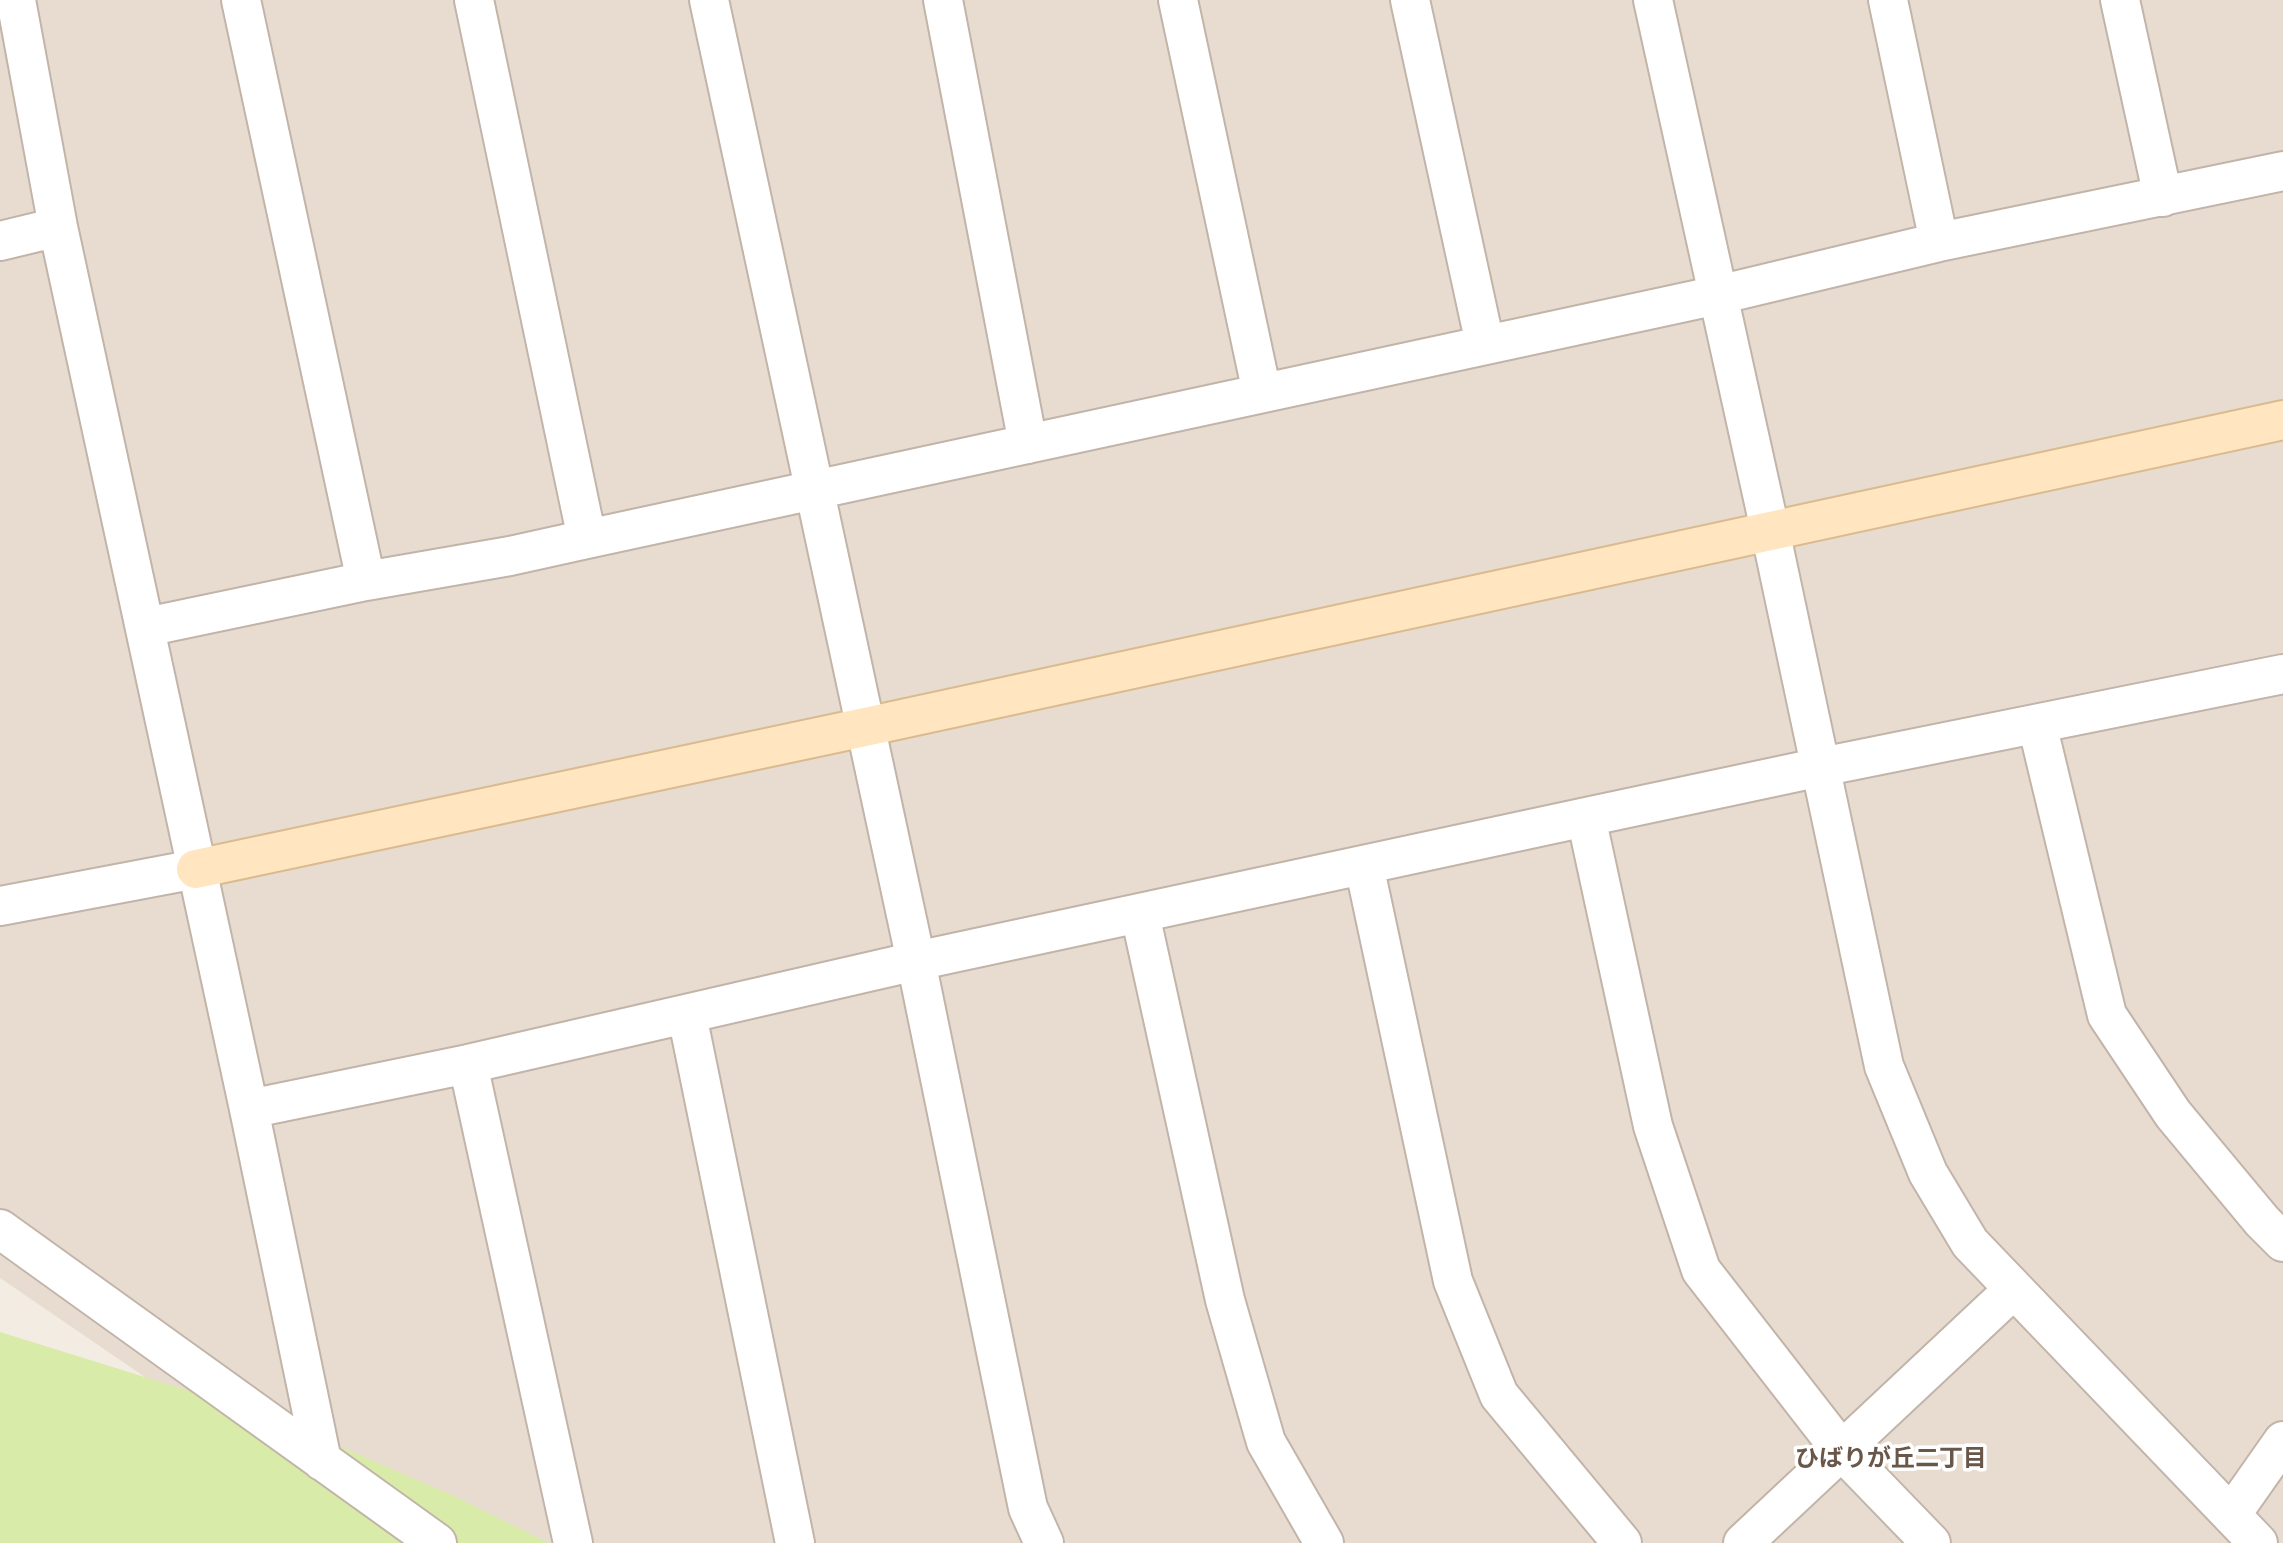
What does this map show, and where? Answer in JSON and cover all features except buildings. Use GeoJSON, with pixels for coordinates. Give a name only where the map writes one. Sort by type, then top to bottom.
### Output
{"type":"FeatureCollection","features":[{"type":"Feature","properties":{"kind":"street"},"geometry":{"type":"LineString","coordinates":[[16,0],[58,227],[146,627],[322,1461]]}},
{"type":"Feature","properties":{"kind":"street"},"geometry":{"type":"LineString","coordinates":[[241,0],[366,581]]}},
{"type":"Feature","properties":{"kind":"street"},"geometry":{"type":"LineString","coordinates":[[474,0],[587,539]]}},
{"type":"Feature","properties":{"kind":"street"},"geometry":{"type":"LineString","coordinates":[[709,0],[916,961],[1028,1508],[1044,1543]]}},
{"type":"Feature","properties":{"kind":"street"},"geometry":{"type":"LineString","coordinates":[[943,0],[1028,443]]}},
{"type":"Feature","properties":{"kind":"street"},"geometry":{"type":"LineString","coordinates":[[1178,0],[1262,393]]}},
{"type":"Feature","properties":{"kind":"street"},"geometry":{"type":"LineString","coordinates":[[1410,0],[1485,344]]}},
{"type":"Feature","properties":{"kind":"street"},"geometry":{"type":"LineString","coordinates":[[1653,0],[1770,530],[1884,1066],[1928,1173],[1969,1243],[2258,1543]]}},
{"type":"Feature","properties":{"kind":"street"},"geometry":{"type":"LineString","coordinates":[[1888,0],[1939,242]]}},
{"type":"Feature","properties":{"kind":"street"},"geometry":{"type":"LineString","coordinates":[[2120,0],[2162,197]]}},
{"type":"Feature","properties":{"kind":"street"},"geometry":{"type":"LineString","coordinates":[[146,627],[366,581],[510,556],[1718,295],[1939,242],[2283,171]]}},
{"type":"Feature","properties":{"kind":"street"},"geometry":{"type":"LineString","coordinates":[[0,241],[58,227]]}},
{"type":"Feature","properties":{"kind":"street"},"geometry":{"type":"LineString","coordinates":[[0,906],[196,869],[865,727],[2283,419]]}},
{"type":"Feature","properties":{"kind":"street"},"geometry":{"type":"LineString","coordinates":[[249,1109],[468,1064],[916,961],[1821,767],[2282,679]]}},
{"type":"Feature","properties":{"kind":"street"},"geometry":{"type":"LineString","coordinates":[[2037,724],[2108,1015],[2173,1114],[2262,1221],[2283,1242]]}},
{"type":"Feature","properties":{"kind":"street"},"geometry":{"type":"LineString","coordinates":[[1586,817],[1653,1126],[1701,1270],[1841,1450],[1931,1543]]}},
{"type":"Feature","properties":{"kind":"street"},"geometry":{"type":"LineString","coordinates":[[1364,865],[1453,1281],[1499,1395],[1622,1543]]}},
{"type":"Feature","properties":{"kind":"street"},"geometry":{"type":"LineString","coordinates":[[1140,914],[1225,1300],[1266,1442],[1324,1543]]}},
{"type":"Feature","properties":{"kind":"street"},"geometry":{"type":"LineString","coordinates":[[687,1015],[795,1543]]}},
{"type":"Feature","properties":{"kind":"street"},"geometry":{"type":"LineString","coordinates":[[468,1064],[573,1543]]}},
{"type":"Feature","properties":{"kind":"street"},"geometry":{"type":"LineString","coordinates":[[0,1229],[438,1543]]}},
{"type":"Feature","properties":{"kind":"street"},"geometry":{"type":"LineString","coordinates":[[1743,1543],[2014,1289]]}},
{"type":"Feature","properties":{"kind":"street"},"geometry":{"type":"LineString","coordinates":[[2231,1515],[2283,1441]]}},
{"type":"Feature","properties":{"kind":"shaded area"},"geometry":{"type":"Polygon","coordinates":[[[0,0],[2283,0],[2283,1543],[388,1543],[0,1278],[0,0]]]}},
{"type":"Feature","properties":{"kind":"green space"},"geometry":{"type":"Polygon","coordinates":[[[0,1332],[270,1416],[454,1496],[549,1543],[0,1543],[0,1332]]]}},
{"type":"Feature","properties":{"kind":"district","name":"ひばりが丘二丁目"},"geometry":{"type":"Point","coordinates":[1891,1459]}}]}
